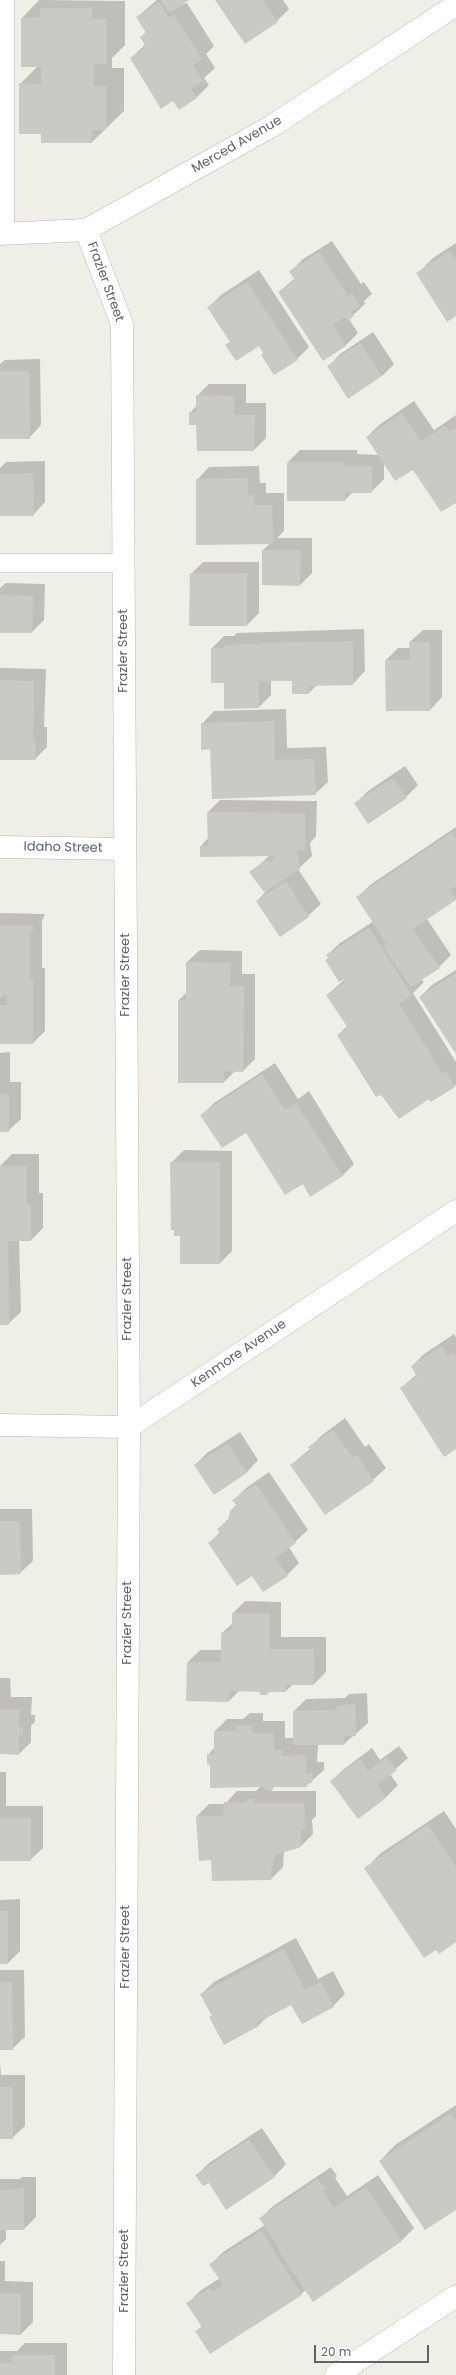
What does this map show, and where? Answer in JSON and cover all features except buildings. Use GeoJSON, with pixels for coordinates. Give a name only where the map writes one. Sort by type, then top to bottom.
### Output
{"type":"FeatureCollection","features":[{"type":"Feature","properties":{"kind":"street","name":"Merced Avenue"},"geometry":{"type":"LineString","coordinates":[[2,234],[86,230],[272,126],[456,5]]}},
{"type":"Feature","properties":{"kind":"street","name":"Frazier Street"},"geometry":{"type":"LineString","coordinates":[[86,230],[122,324],[129,1427],[124,2375]]}},
{"type":"Feature","properties":{"kind":"street","name":"Idaho Street"},"geometry":{"type":"LineString","coordinates":[[0,847],[125,849]]}},
{"type":"Feature","properties":{"kind":"street","name":"Kenmore Avenue"},"geometry":{"type":"LineString","coordinates":[[129,1427],[456,1211]]}},
{"type":"Feature","properties":{"kind":"street"},"geometry":{"type":"LineString","coordinates":[[0,1425],[129,1427]]}},
{"type":"Feature","properties":{"kind":"street"},"geometry":{"type":"LineString","coordinates":[[336,2375],[456,2296]]}},
{"type":"Feature","properties":{"kind":"lane"},"geometry":{"type":"LineString","coordinates":[[2,234],[5,0]]}},
{"type":"Feature","properties":{"kind":"lane"},"geometry":{"type":"LineString","coordinates":[[0,563],[124,563]]}}]}
